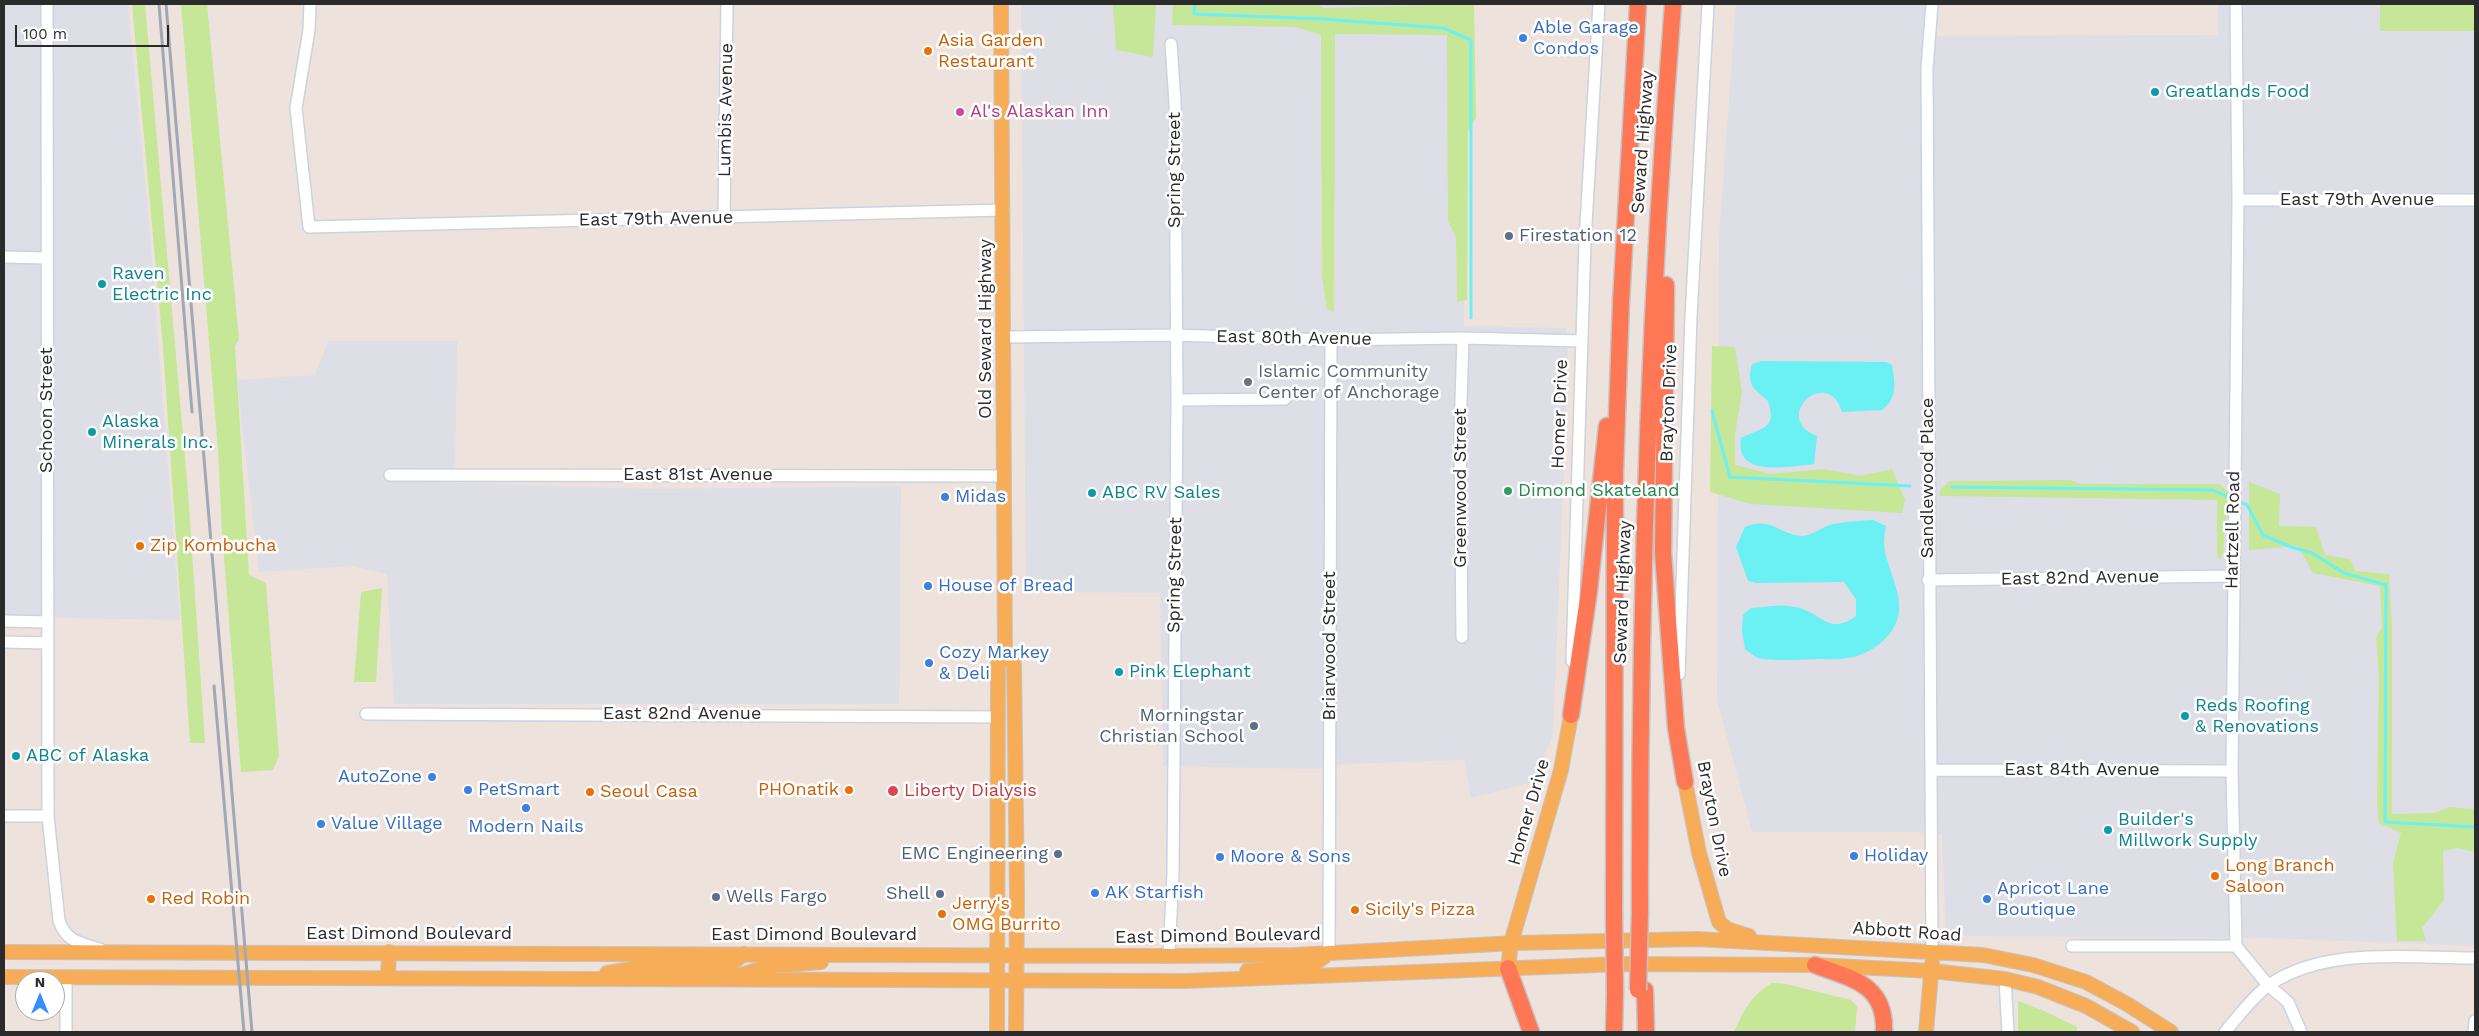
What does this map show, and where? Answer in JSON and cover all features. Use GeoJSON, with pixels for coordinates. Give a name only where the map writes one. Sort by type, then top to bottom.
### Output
{"type":"FeatureCollection","features":[{"type":"Feature","properties":{"kind":"highway","name":"Seward Highway"},"geometry":{"type":"LineString","coordinates":[[1614,1032],[1614,547],[1621,302],[1638,4]]}},
{"type":"Feature","properties":{"kind":"highway","name":"Seward Highway"},"geometry":{"type":"LineString","coordinates":[[1639,1032],[1642,990],[1640,912],[1640,649],[1649,418],[1673,4]]}},
{"type":"Feature","properties":{"kind":"highway"},"geometry":{"type":"LineString","coordinates":[[1668,72],[1662,538],[1676,728],[1685,782]]}},
{"type":"Feature","properties":{"kind":"highway"},"geometry":{"type":"LineString","coordinates":[[1571,715],[1589,591],[1621,302]]}},
{"type":"Feature","properties":{"kind":"highway"},"geometry":{"type":"LineString","coordinates":[[1815,965],[1864,985],[1873,991],[1881,1005],[1884,1032]]}},
{"type":"Feature","properties":{"kind":"highway"},"geometry":{"type":"LineString","coordinates":[[1508,968],[1531,1032]]}},
{"type":"Feature","properties":{"kind":"highway"},"geometry":{"type":"LineString","coordinates":[[1642,990],[1646,1032]]}},
{"type":"Feature","properties":{"kind":"main road","name":"Old Seward Highway"},"geometry":{"type":"LineString","coordinates":[[997,1032],[998,664],[1004,654],[1006,337],[1001,4]]}},
{"type":"Feature","properties":{"kind":"main road","name":"Old Seward Highway"},"geometry":{"type":"LineString","coordinates":[[1004,654],[1014,664],[1017,832],[1016,1032]]}},
{"type":"Feature","properties":{"kind":"main road","name":"Homer Drive"},"geometry":{"type":"LineString","coordinates":[[1508,968],[1511,943],[1561,770],[1571,715]]}},
{"type":"Feature","properties":{"kind":"main road"},"geometry":{"type":"LineString","coordinates":[[998,716],[1006,732],[1008,792],[1017,832]]}},
{"type":"Feature","properties":{"kind":"main road","name":"Brayton Drive"},"geometry":{"type":"LineString","coordinates":[[1685,782],[1699,854],[1719,922],[1727,929],[1772,942]]}},
{"type":"Feature","properties":{"kind":"main road","name":"Abbott Road"},"geometry":{"type":"LineString","coordinates":[[1623,941],[1698,939],[1983,955],[2033,965],[2086,982],[2127,1004],[2171,1032]]}},
{"type":"Feature","properties":{"kind":"main road","name":"East Dimond Boulevard"},"geometry":{"type":"LineString","coordinates":[[4,952],[1169,956],[1329,953],[1511,943],[1623,941]]}},
{"type":"Feature","properties":{"kind":"main road"},"geometry":{"type":"LineString","coordinates":[[388,978],[389,952]]}},
{"type":"Feature","properties":{"kind":"main road"},"geometry":{"type":"LineString","coordinates":[[1926,1032],[1932,952]]}},
{"type":"Feature","properties":{"kind":"main road"},"geometry":{"type":"LineString","coordinates":[[1200,980],[1220,975],[1313,965],[1329,953]]}},
{"type":"Feature","properties":{"kind":"main road"},"geometry":{"type":"LineString","coordinates":[[582,979],[644,967],[727,967],[744,954]]}},
{"type":"Feature","properties":{"kind":"main road"},"geometry":{"type":"LineString","coordinates":[[728,980],[771,966],[838,961],[879,954]]}},
{"type":"Feature","properties":{"kind":"main road","name":"Abbott Road"},"geometry":{"type":"LineString","coordinates":[[1508,968],[1623,964],[1815,965],[1932,971],[2005,979],[2038,987],[2078,1003],[2132,1032]]}},
{"type":"Feature","properties":{"kind":"main road"},"geometry":{"type":"LineString","coordinates":[[4,977],[998,982],[1200,980],[1508,968]]}},
{"type":"Feature","properties":{"kind":"street","name":"Schoon Street"},"geometry":{"type":"LineString","coordinates":[[48,4],[46,258],[48,816],[59,921],[63,931],[69,938],[105,952]]}},
{"type":"Feature","properties":{"kind":"street","name":"East 79th Avenue"},"geometry":{"type":"LineString","coordinates":[[310,4],[309,30],[296,108],[309,227],[1004,210]]}},
{"type":"Feature","properties":{"kind":"street","name":"Lumbis Avenue"},"geometry":{"type":"LineString","coordinates":[[724,217],[727,4]]}},
{"type":"Feature","properties":{"kind":"street","name":"Homer Drive"},"geometry":{"type":"LineString","coordinates":[[1571,715],[1588,173],[1599,4]]}},
{"type":"Feature","properties":{"kind":"street","name":"Brayton Drive"},"geometry":{"type":"LineString","coordinates":[[1685,782],[1679,689],[1680,626],[1691,308],[1708,4]]}},
{"type":"Feature","properties":{"kind":"street","name":"Sandlewood Place"},"geometry":{"type":"LineString","coordinates":[[1932,4],[1927,69],[1928,580],[1932,770],[1932,952]]}},
{"type":"Feature","properties":{"kind":"street","name":"Hartzell Road"},"geometry":{"type":"LineString","coordinates":[[2236,4],[2238,200],[2232,771],[2236,946]]}},
{"type":"Feature","properties":{"kind":"street","name":"Spring Street"},"geometry":{"type":"LineString","coordinates":[[1169,956],[1172,874],[1177,400],[1174,335],[1174,102],[1171,44]]}},
{"type":"Feature","properties":{"kind":"street","name":"East 79th Avenue"},"geometry":{"type":"LineString","coordinates":[[2238,200],[2475,200]]}},
{"type":"Feature","properties":{"kind":"street"},"geometry":{"type":"LineString","coordinates":[[4,257],[46,258]]}},
{"type":"Feature","properties":{"kind":"street","name":"East 80th Avenue"},"geometry":{"type":"LineString","coordinates":[[1006,337],[1174,335],[1331,340],[1463,338],[1582,341]]}},
{"type":"Feature","properties":{"kind":"street","name":"Greenwood Street"},"geometry":{"type":"LineString","coordinates":[[1462,637],[1460,432],[1463,338]]}},
{"type":"Feature","properties":{"kind":"street","name":"Briarwood Street"},"geometry":{"type":"LineString","coordinates":[[1329,953],[1331,340]]}},
{"type":"Feature","properties":{"kind":"street"},"geometry":{"type":"LineString","coordinates":[[1177,400],[1285,399]]}},
{"type":"Feature","properties":{"kind":"street","name":"East 81st Avenue"},"geometry":{"type":"LineString","coordinates":[[390,475],[1005,476]]}},
{"type":"Feature","properties":{"kind":"street","name":"East 82nd Avenue"},"geometry":{"type":"LineString","coordinates":[[1928,580],[2233,576]]}},
{"type":"Feature","properties":{"kind":"street"},"geometry":{"type":"LineString","coordinates":[[4,621],[47,622]]}},
{"type":"Feature","properties":{"kind":"street"},"geometry":{"type":"LineString","coordinates":[[4,642],[47,643]]}},
{"type":"Feature","properties":{"kind":"street","name":"East 82nd Avenue"},"geometry":{"type":"LineString","coordinates":[[366,714],[998,716]]}},
{"type":"Feature","properties":{"kind":"street","name":"East 84th Avenue"},"geometry":{"type":"LineString","coordinates":[[1932,770],[2232,771]]}},
{"type":"Feature","properties":{"kind":"street"},"geometry":{"type":"LineString","coordinates":[[4,816],[48,816]]}},
{"type":"Feature","properties":{"kind":"street"},"geometry":{"type":"LineString","coordinates":[[2072,946],[2236,946],[2268,986],[2288,1002],[2301,1032]]}},
{"type":"Feature","properties":{"kind":"street"},"geometry":{"type":"LineString","coordinates":[[2224,1032],[2268,986],[2300,967],[2345,958],[2475,958]]}},
{"type":"Feature","properties":{"kind":"street"},"geometry":{"type":"LineString","coordinates":[[66,977],[66,1032]]}},
{"type":"Feature","properties":{"kind":"street"},"geometry":{"type":"LineString","coordinates":[[2005,979],[2008,1032]]}},
{"type":"Feature","properties":{"kind":"street"},"geometry":{"type":"LineString","coordinates":[[2474,1032],[2475,1021]]}},
{"type":"Feature","properties":{"kind":"shaded area"},"geometry":{"type":"Polygon","coordinates":[[[4,4],[128,4],[150,235],[180,620],[4,617],[4,4]]]}},
{"type":"Feature","properties":{"kind":"shaded area"},"geometry":{"type":"Polygon","coordinates":[[[1021,4],[1468,4],[1464,326],[1566,328],[1568,360],[1553,735],[1533,782],[1471,798],[1464,760],[1343,764],[1316,769],[1163,766],[1160,593],[1026,592],[1021,4]]]}},
{"type":"Feature","properties":{"kind":"shaded area"},"geometry":{"type":"Polygon","coordinates":[[[1736,4],[1926,4],[1927,36],[2218,35],[2218,4],[2380,4],[2381,31],[2475,31],[2475,946],[2268,938],[1946,936],[1942,835],[1914,832],[1752,832],[1717,699],[1719,237],[1736,4]]]}},
{"type":"Feature","properties":{"kind":"shaded area"},"geometry":{"type":"Polygon","coordinates":[[[328,341],[457,341],[455,483],[654,489],[901,486],[899,704],[394,704],[387,574],[351,566],[259,572],[237,380],[315,375],[328,341]]]}},
{"type":"Feature","properties":{"kind":"green space"},"geometry":{"type":"Polygon","coordinates":[[[132,4],[145,4],[188,492],[205,743],[190,743],[163,347],[132,4]]]}},
{"type":"Feature","properties":{"kind":"green space"},"geometry":{"type":"Polygon","coordinates":[[[181,4],[207,4],[239,339],[235,346],[249,575],[266,583],[279,756],[273,770],[241,772],[222,532],[218,450],[181,4]]]}},
{"type":"Feature","properties":{"kind":"green space"},"geometry":{"type":"Polygon","coordinates":[[[1113,4],[1156,4],[1153,57],[1116,50],[1113,4]]]}},
{"type":"Feature","properties":{"kind":"green space"},"geometry":{"type":"Polygon","coordinates":[[[1173,4],[1317,4],[1324,8],[1474,4],[1476,118],[1468,131],[1467,300],[1457,302],[1456,237],[1448,221],[1447,35],[1335,34],[1334,312],[1327,309],[1322,277],[1321,35],[1296,27],[1172,25],[1173,4]]]}},
{"type":"Feature","properties":{"kind":"green space"},"geometry":{"type":"Polygon","coordinates":[[[2380,4],[2475,4],[2475,31],[2380,31],[2380,4]]]}},
{"type":"Feature","properties":{"kind":"green space"},"geometry":{"type":"Polygon","coordinates":[[[1712,346],[1735,347],[1742,392],[1735,434],[1735,465],[1771,474],[1824,469],[1861,476],[1892,469],[1905,500],[1902,513],[1751,504],[1710,492],[1712,346]]]}},
{"type":"Feature","properties":{"kind":"green space"},"geometry":{"type":"Polygon","coordinates":[[[2070,480],[2081,484],[2220,484],[2228,492],[2223,553],[2220,560],[2217,553],[2217,500],[1940,496],[1940,490],[1950,481],[2070,480]]]}},
{"type":"Feature","properties":{"kind":"green space"},"geometry":{"type":"Polygon","coordinates":[[[2249,482],[2280,494],[2279,526],[2316,527],[2325,555],[2350,559],[2356,571],[2389,574],[2392,627],[2392,814],[2435,813],[2449,807],[2475,809],[2475,852],[2458,848],[2443,851],[2444,900],[2422,928],[2426,941],[2397,941],[2393,863],[2401,833],[2379,823],[2377,802],[2379,677],[2376,638],[2382,628],[2380,586],[2313,573],[2298,546],[2249,550],[2249,482]]]}},
{"type":"Feature","properties":{"kind":"green space"},"geometry":{"type":"Polygon","coordinates":[[[382,588],[376,682],[354,682],[361,592],[382,588]]]}},
{"type":"Feature","properties":{"kind":"green space"},"geometry":{"type":"Polygon","coordinates":[[[1772,983],[1786,984],[1851,1000],[1857,1007],[1855,1032],[1734,1032],[1754,998],[1772,983]]]}},
{"type":"Feature","properties":{"kind":"green space"},"geometry":{"type":"Polygon","coordinates":[[[2018,1001],[2077,1027],[2077,1032],[2018,1032],[2018,1001]]]}},
{"type":"Feature","properties":{"kind":"water"},"geometry":{"type":"Polygon","coordinates":[[[1762,361],[1886,362],[1892,365],[1893,395],[1882,410],[1842,412],[1836,400],[1829,394],[1812,395],[1801,407],[1799,416],[1804,428],[1817,436],[1814,464],[1779,467],[1755,465],[1746,460],[1741,451],[1741,438],[1761,430],[1769,423],[1771,418],[1768,401],[1752,386],[1750,377],[1752,364],[1762,361]]]}},
{"type":"Feature","properties":{"kind":"water"},"geometry":{"type":"Polygon","coordinates":[[[1873,520],[1886,526],[1885,552],[1899,600],[1897,621],[1892,631],[1883,641],[1862,654],[1840,659],[1763,659],[1756,657],[1745,649],[1742,631],[1743,615],[1751,608],[1790,606],[1804,609],[1825,621],[1838,624],[1856,616],[1856,599],[1844,582],[1756,583],[1748,581],[1736,547],[1745,527],[1761,523],[1768,524],[1801,536],[1809,535],[1826,526],[1835,524],[1873,520]]]}},
{"type":"Feature","properties":{"kind":"waterway"},"geometry":{"type":"LineString","coordinates":[[1195,4],[1194,14],[1323,19],[1443,28],[1471,40],[1471,318]]}},
{"type":"Feature","properties":{"kind":"waterway"},"geometry":{"type":"LineString","coordinates":[[1712,411],[1730,477],[1910,486]]}},
{"type":"Feature","properties":{"kind":"waterway"},"geometry":{"type":"LineString","coordinates":[[1952,487],[2213,490],[2226,496]]}},
{"type":"Feature","properties":{"kind":"waterway"},"geometry":{"type":"LineString","coordinates":[[2242,503],[2247,505],[2263,535],[2291,547],[2312,553],[2344,573],[2386,585],[2385,822],[2475,827]]}},
{"type":"Feature","properties":{"kind":"railway"},"geometry":{"type":"LineString","coordinates":[[159,4],[192,412]]}},
{"type":"Feature","properties":{"kind":"railway"},"geometry":{"type":"LineString","coordinates":[[166,4],[252,1032]]}},
{"type":"Feature","properties":{"kind":"railway"},"geometry":{"type":"LineString","coordinates":[[214,686],[244,1032]]}},
{"type":"Feature","properties":{"kind":"place","name":"Able Garage Condos"},"geometry":{"type":"Point","coordinates":[1523,38]}},
{"type":"Feature","properties":{"kind":"place","name":"Asia Garden Restaurant"},"geometry":{"type":"Point","coordinates":[928,51]}},
{"type":"Feature","properties":{"kind":"place","name":"Greatlands Food"},"geometry":{"type":"Point","coordinates":[2155,92]}},
{"type":"Feature","properties":{"kind":"place","name":"Al's Alaskan Inn"},"geometry":{"type":"Point","coordinates":[960,112]}},
{"type":"Feature","properties":{"kind":"place","name":"Firestation 12"},"geometry":{"type":"Point","coordinates":[1509,236]}},
{"type":"Feature","properties":{"kind":"place","name":"Raven Electric Inc"},"geometry":{"type":"Point","coordinates":[102,284]}},
{"type":"Feature","properties":{"kind":"place","name":"Islamic Community Center of Anchorage"},"geometry":{"type":"Point","coordinates":[1248,382]}},
{"type":"Feature","properties":{"kind":"place","name":"Alaska Minerals Inc."},"geometry":{"type":"Point","coordinates":[92,432]}},
{"type":"Feature","properties":{"kind":"place","name":"Dimond Skateland"},"geometry":{"type":"Point","coordinates":[1508,491]}},
{"type":"Feature","properties":{"kind":"place","name":"ABC RV Sales"},"geometry":{"type":"Point","coordinates":[1092,493]}},
{"type":"Feature","properties":{"kind":"place","name":"Midas"},"geometry":{"type":"Point","coordinates":[945,497]}},
{"type":"Feature","properties":{"kind":"place","name":"Zip Kombucha"},"geometry":{"type":"Point","coordinates":[140,546]}},
{"type":"Feature","properties":{"kind":"place","name":"House of Bread"},"geometry":{"type":"Point","coordinates":[928,586]}},
{"type":"Feature","properties":{"kind":"place","name":"Cozy Markey & Deli"},"geometry":{"type":"Point","coordinates":[929,663]}},
{"type":"Feature","properties":{"kind":"place","name":"Pink Elephant"},"geometry":{"type":"Point","coordinates":[1119,672]}},
{"type":"Feature","properties":{"kind":"place","name":"Reds Roofing & Renovations"},"geometry":{"type":"Point","coordinates":[2185,716]}},
{"type":"Feature","properties":{"kind":"place","name":"Morningstar Christian School"},"geometry":{"type":"Point","coordinates":[1254,726]}},
{"type":"Feature","properties":{"kind":"place","name":"ABC of Alaska"},"geometry":{"type":"Point","coordinates":[16,756]}},
{"type":"Feature","properties":{"kind":"place","name":"AutoZone"},"geometry":{"type":"Point","coordinates":[432,777]}},
{"type":"Feature","properties":{"kind":"place","name":"PetSmart"},"geometry":{"type":"Point","coordinates":[468,790]}},
{"type":"Feature","properties":{"kind":"place","name":"PHOnatik"},"geometry":{"type":"Point","coordinates":[849,790]}},
{"type":"Feature","properties":{"kind":"place","name":"Liberty Dialysis"},"geometry":{"type":"Point","coordinates":[893,791]}},
{"type":"Feature","properties":{"kind":"place","name":"Seoul Casa"},"geometry":{"type":"Point","coordinates":[590,792]}},
{"type":"Feature","properties":{"kind":"place","name":"Modern Nails"},"geometry":{"type":"Point","coordinates":[526,808]}},
{"type":"Feature","properties":{"kind":"place","name":"Value Village"},"geometry":{"type":"Point","coordinates":[321,824]}},
{"type":"Feature","properties":{"kind":"place","name":"Builder's Millwork Supply"},"geometry":{"type":"Point","coordinates":[2108,830]}},
{"type":"Feature","properties":{"kind":"place","name":"EMC Engineering"},"geometry":{"type":"Point","coordinates":[1058,854]}},
{"type":"Feature","properties":{"kind":"place","name":"Holiday"},"geometry":{"type":"Point","coordinates":[1854,856]}},
{"type":"Feature","properties":{"kind":"place","name":"Moore & Sons"},"geometry":{"type":"Point","coordinates":[1220,857]}},
{"type":"Feature","properties":{"kind":"place","name":"Long Branch Saloon"},"geometry":{"type":"Point","coordinates":[2215,876]}},
{"type":"Feature","properties":{"kind":"place","name":"AK Starfish"},"geometry":{"type":"Point","coordinates":[1095,893]}},
{"type":"Feature","properties":{"kind":"place","name":"Shell"},"geometry":{"type":"Point","coordinates":[940,894]}},
{"type":"Feature","properties":{"kind":"place","name":"Wells Fargo"},"geometry":{"type":"Point","coordinates":[716,897]}},
{"type":"Feature","properties":{"kind":"place","name":"Red Robin"},"geometry":{"type":"Point","coordinates":[151,899]}},
{"type":"Feature","properties":{"kind":"place","name":"Apricot Lane Boutique"},"geometry":{"type":"Point","coordinates":[1987,899]}},
{"type":"Feature","properties":{"kind":"place","name":"Sicily's Pizza"},"geometry":{"type":"Point","coordinates":[1355,910]}},
{"type":"Feature","properties":{"kind":"place","name":"Jerry's OMG Burrito"},"geometry":{"type":"Point","coordinates":[942,914]}}]}
